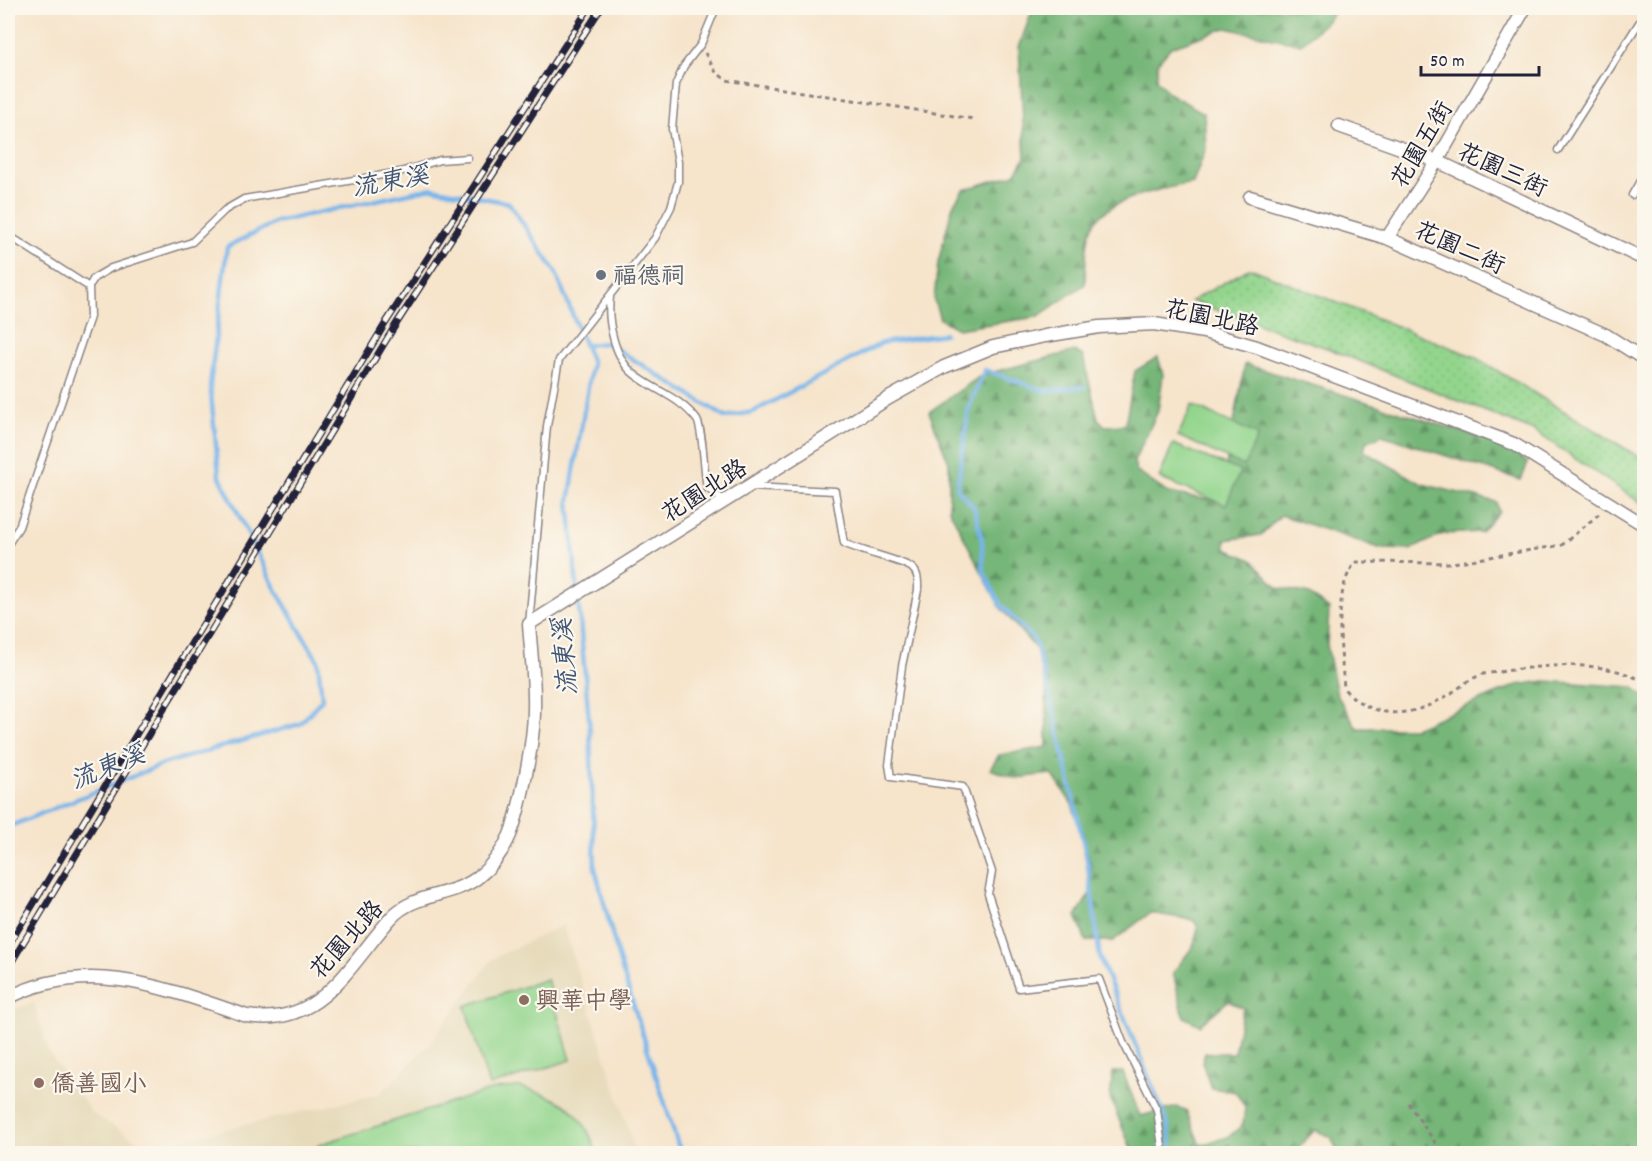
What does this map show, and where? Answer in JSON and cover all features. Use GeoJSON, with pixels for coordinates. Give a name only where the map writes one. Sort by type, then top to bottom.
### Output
{"type":"FeatureCollection","features":[{"type":"Feature","properties":{"kind":"street","name":"花園五街"},"geometry":{"type":"LineString","coordinates":[[1387,238],[1437,161],[1525,8]]}},
{"type":"Feature","properties":{"kind":"street","name":"花園三街"},"geometry":{"type":"LineString","coordinates":[[1339,126],[1437,161],[1644,259]]}},
{"type":"Feature","properties":{"kind":"street","name":"花園二街"},"geometry":{"type":"LineString","coordinates":[[1250,197],[1387,238],[1606,335],[1644,359]]}},
{"type":"Feature","properties":{"kind":"street","name":"花園北路"},"geometry":{"type":"LineString","coordinates":[[8,998],[38,985],[67,977],[112,979],[150,984],[247,1016],[263,1019],[285,1017],[323,997],[353,966],[393,916],[417,901],[454,890],[474,880],[500,853],[513,824],[533,734],[534,685],[529,624],[889,398],[944,367],[993,347],[1099,327],[1154,324],[1204,332],[1257,347],[1459,421],[1514,444],[1644,525]]}},
{"type":"Feature","properties":{"kind":"lane"},"geometry":{"type":"LineString","coordinates":[[529,624],[547,426],[559,360],[655,238],[671,207],[678,182],[678,162],[672,129],[676,84],[684,66],[700,44],[716,8]]}},
{"type":"Feature","properties":{"kind":"lane"},"geometry":{"type":"LineString","coordinates":[[1558,150],[1644,15]]}},
{"type":"Feature","properties":{"kind":"lane"},"geometry":{"type":"LineString","coordinates":[[8,543],[20,527],[90,317],[89,287],[94,278],[111,268],[192,242],[225,210],[244,199],[400,172],[440,160],[468,158]]}},
{"type":"Feature","properties":{"kind":"lane"},"geometry":{"type":"LineString","coordinates":[[1632,195],[1644,174]]}},
{"type":"Feature","properties":{"kind":"lane"},"geometry":{"type":"LineString","coordinates":[[8,235],[89,287]]}},
{"type":"Feature","properties":{"kind":"lane"},"geometry":{"type":"LineString","coordinates":[[608,298],[608,311],[621,357],[633,374],[669,394],[698,422],[707,488],[726,502]]}},
{"type":"Feature","properties":{"kind":"lane"},"geometry":{"type":"LineString","coordinates":[[749,487],[836,491],[844,543],[857,550],[911,567],[918,577],[918,590],[900,677],[889,765],[891,777],[963,788],[992,873],[988,894],[1019,988],[1099,980],[1123,1042],[1157,1110],[1163,1154]]}},
{"type":"Feature","properties":{"kind":"path"},"geometry":{"type":"LineString","coordinates":[[700,44],[715,71],[726,80],[973,119]]}},
{"type":"Feature","properties":{"kind":"path"},"geometry":{"type":"LineString","coordinates":[[1611,504],[1562,545],[1453,563],[1356,562],[1348,571],[1339,619],[1344,689],[1357,703],[1375,711],[1393,714],[1430,706],[1478,675],[1553,664],[1618,671],[1644,682]]}},
{"type":"Feature","properties":{"kind":"path"},"geometry":{"type":"LineString","coordinates":[[1408,1102],[1443,1154]]}},
{"type":"Feature","properties":{"kind":"shaded area","name":"興華中學"},"geometry":{"type":"Polygon","coordinates":[[[563,925],[636,1153],[8,1153],[8,1012],[34,1003],[49,1053],[92,1113],[147,1147],[380,1094],[431,1042],[492,959],[563,925]]]}},
{"type":"Feature","properties":{"kind":"green space"},"geometry":{"type":"Polygon","coordinates":[[[1033,8],[1336,8],[1328,20],[1301,44],[1226,28],[1171,47],[1158,62],[1156,79],[1168,93],[1204,113],[1206,148],[1193,183],[1134,197],[1106,211],[1096,220],[1088,238],[1085,284],[1037,317],[958,329],[940,319],[934,300],[938,262],[953,205],[963,190],[1015,174],[1025,158],[1019,47],[1033,8]]]}},
{"type":"Feature","properties":{"kind":"green space"},"geometry":{"type":"Polygon","coordinates":[[[1250,268],[1475,357],[1644,460],[1644,505],[1534,431],[1327,348],[1191,301],[1250,268]]]}},
{"type":"Feature","properties":{"kind":"green space"},"geometry":{"type":"Polygon","coordinates":[[[1075,351],[1083,356],[1098,419],[1105,426],[1125,425],[1135,371],[1158,357],[1163,375],[1158,411],[1134,461],[1136,471],[1168,493],[1205,499],[1215,498],[1223,481],[1245,364],[1505,445],[1528,463],[1521,480],[1382,435],[1366,442],[1364,451],[1422,484],[1496,502],[1499,512],[1481,532],[1443,534],[1410,550],[1382,549],[1281,515],[1261,535],[1225,540],[1226,549],[1252,560],[1278,588],[1306,593],[1329,609],[1327,645],[1337,695],[1357,728],[1414,728],[1517,685],[1545,681],[1633,687],[1644,696],[1644,1153],[1338,1153],[1331,1137],[1315,1130],[1293,1153],[1133,1153],[1110,1098],[1113,1072],[1123,1072],[1140,1116],[1177,1107],[1186,1110],[1200,1145],[1228,1137],[1243,1125],[1245,1107],[1236,1092],[1211,1088],[1202,1062],[1205,1053],[1234,1053],[1243,1008],[1228,1001],[1200,1025],[1184,1017],[1173,973],[1194,945],[1198,927],[1193,920],[1150,913],[1113,941],[1086,941],[1076,916],[1091,892],[1091,865],[1072,804],[1052,774],[1015,778],[990,769],[999,755],[1047,747],[1046,685],[1036,649],[1000,607],[949,509],[949,463],[929,412],[982,375],[1075,351]]]}},
{"type":"Feature","properties":{"kind":"green space"},"geometry":{"type":"Polygon","coordinates":[[[1192,405],[1258,435],[1244,466],[1178,436],[1192,405]]]}},
{"type":"Feature","properties":{"kind":"green space"},"geometry":{"type":"Polygon","coordinates":[[[1173,444],[1240,471],[1226,505],[1159,478],[1173,444]]]}},
{"type":"Feature","properties":{"kind":"green space"},"geometry":{"type":"Polygon","coordinates":[[[547,979],[571,1060],[489,1086],[465,1006],[547,979]]]}},
{"type":"Feature","properties":{"kind":"green space"},"geometry":{"type":"Polygon","coordinates":[[[520,1087],[548,1096],[569,1108],[585,1126],[596,1153],[307,1153],[321,1144],[494,1089],[520,1087]]]}},
{"type":"Feature","properties":{"kind":"waterway","name":"流東溪"},"geometry":{"type":"LineString","coordinates":[[8,827],[166,763],[300,724],[322,699],[318,661],[276,590],[219,475],[210,385],[227,247],[276,222],[432,188],[509,203],[555,271],[592,363],[569,501],[590,731],[595,868],[619,960],[681,1154]]}},
{"type":"Feature","properties":{"kind":"waterway"},"geometry":{"type":"LineString","coordinates":[[584,345],[607,343],[725,417],[753,412],[882,343],[944,334]]}},
{"type":"Feature","properties":{"kind":"waterway"},"geometry":{"type":"LineString","coordinates":[[1084,387],[1045,391],[985,370],[969,407],[957,489],[974,507],[982,540],[983,570],[1000,604],[1035,641],[1053,708],[1087,859],[1100,958],[1168,1125],[1172,1154]]}},
{"type":"Feature","properties":{"kind":"railway"},"geometry":{"type":"LineString","coordinates":[[8,946],[385,324],[589,8]]}},
{"type":"Feature","properties":{"kind":"railway"},"geometry":{"type":"LineString","coordinates":[[8,968],[393,329],[601,8]]}},
{"type":"Feature","properties":{"kind":"place","name":"福德祠"},"geometry":{"type":"Point","coordinates":[601,275]}},
{"type":"Feature","properties":{"kind":"place","name":"興華中學"},"geometry":{"type":"Point","coordinates":[524,1000]}},
{"type":"Feature","properties":{"kind":"place","name":"僑善國小"},"geometry":{"type":"Point","coordinates":[39,1083]}}]}
